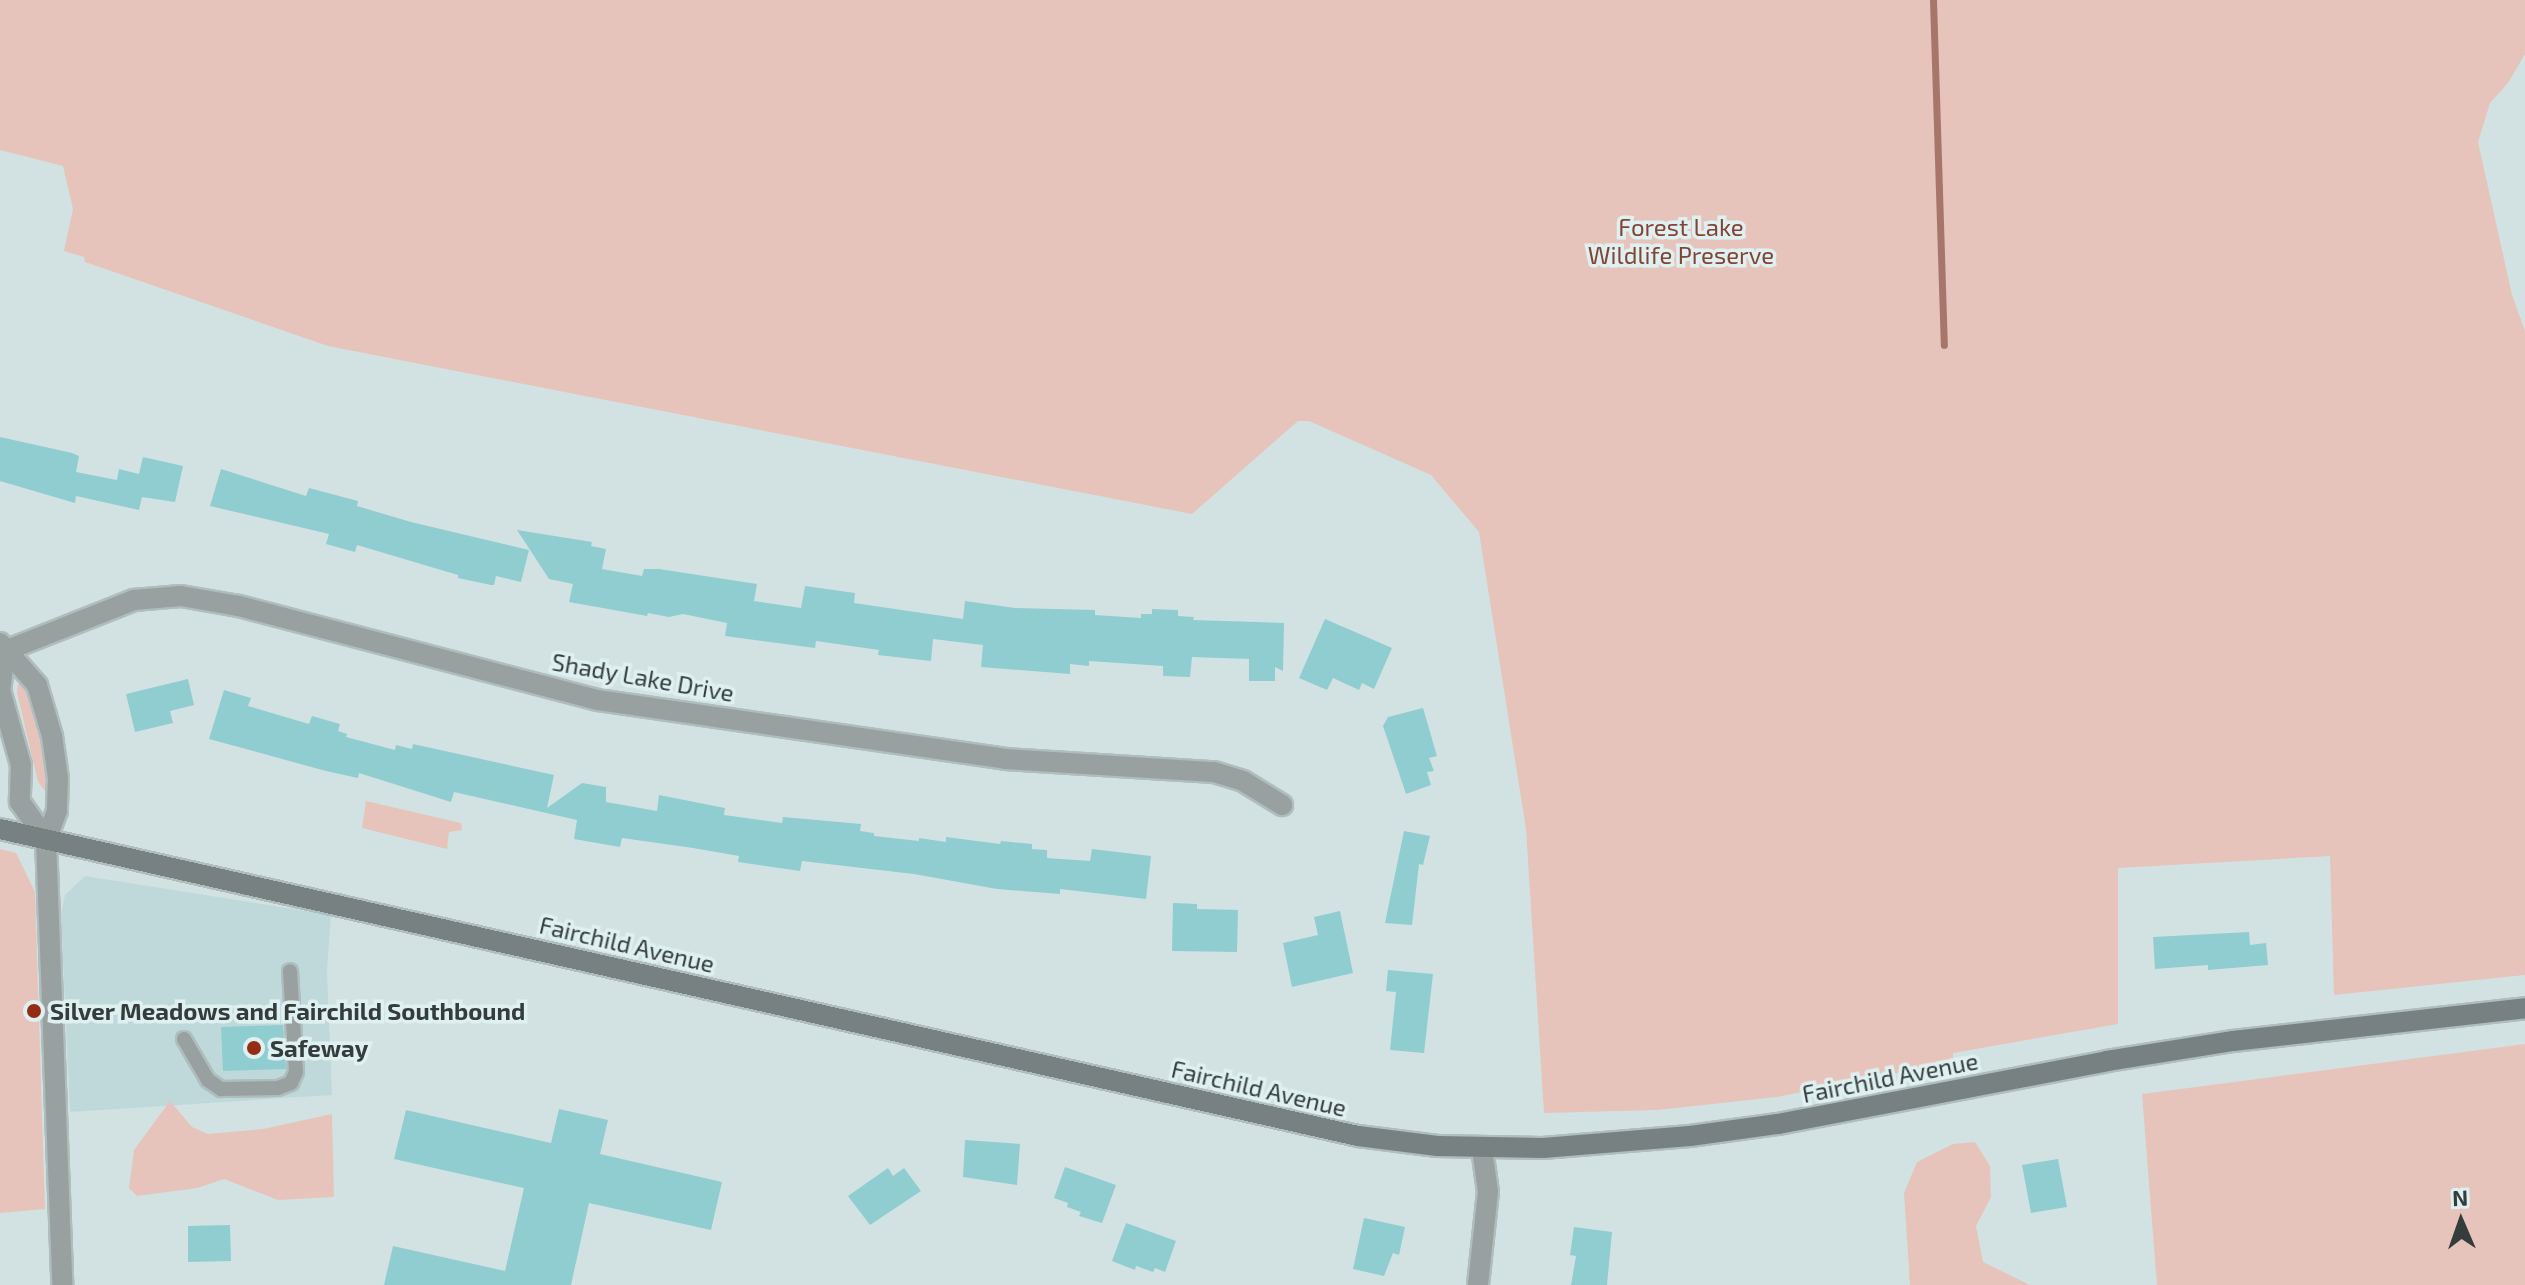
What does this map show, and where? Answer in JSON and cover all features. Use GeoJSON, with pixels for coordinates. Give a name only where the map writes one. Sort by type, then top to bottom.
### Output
{"type":"FeatureCollection","features":[{"type":"Feature","properties":{"kind":"main road","name":"Fairchild Avenue"},"geometry":{"type":"LineString","coordinates":[[0,829],[1358,1136],[1482,1149],[1622,1143],[1764,1126],[2133,1057],[2265,1037],[2525,1008]]}},
{"type":"Feature","properties":{"kind":"street","name":"Shady Lake Drive"},"geometry":{"type":"LineString","coordinates":[[2,647],[134,600],[181,596],[239,606],[598,700],[1005,759],[1214,772],[1243,781],[1282,805]]}},
{"type":"Feature","properties":{"kind":"street"},"geometry":{"type":"LineString","coordinates":[[2,647],[0,690],[21,765],[20,802],[46,839]]}},
{"type":"Feature","properties":{"kind":"street"},"geometry":{"type":"LineString","coordinates":[[2,647],[37,685],[52,736],[58,778],[57,811],[46,839],[62,1285]]}},
{"type":"Feature","properties":{"kind":"street"},"geometry":{"type":"LineString","coordinates":[[1478,1285],[1488,1192],[1482,1149]]}},
{"type":"Feature","properties":{"kind":"lane"},"geometry":{"type":"LineString","coordinates":[[184,1039],[208,1080],[221,1089],[278,1088],[291,1083],[296,1072],[290,971]]}},
{"type":"Feature","properties":{"kind":"shaded area"},"geometry":{"type":"Polygon","coordinates":[[[85,876],[331,915],[327,971],[332,1095],[70,1112],[61,915],[65,895],[85,876]]]}},
{"type":"Feature","properties":{"kind":"green space","name":"Forest Lake Wildlife Preserve"},"geometry":{"type":"Polygon","coordinates":[[[0,0],[2525,0],[2525,54],[2508,83],[2490,103],[2478,142],[2512,295],[2525,331],[2525,975],[2334,995],[2330,856],[2118,868],[2118,1024],[1953,1053],[1953,1062],[1777,1097],[1657,1110],[1544,1113],[1526,829],[1479,532],[1431,475],[1309,421],[1298,421],[1192,514],[328,346],[85,262],[84,257],[64,251],[73,209],[63,166],[0,150],[0,0]]]}},
{"type":"Feature","properties":{"kind":"green space"},"geometry":{"type":"Polygon","coordinates":[[[18,684],[26,684],[35,710],[47,761],[49,791],[46,792],[38,782],[17,693],[18,684]]]}},
{"type":"Feature","properties":{"kind":"green space"},"geometry":{"type":"Polygon","coordinates":[[[366,801],[461,823],[462,830],[449,832],[447,849],[362,828],[366,801]]]}},
{"type":"Feature","properties":{"kind":"green space"},"geometry":{"type":"Polygon","coordinates":[[[0,849],[16,853],[35,892],[45,1209],[0,1213],[0,849]]]}},
{"type":"Feature","properties":{"kind":"green space"},"geometry":{"type":"Polygon","coordinates":[[[2525,1044],[2525,1285],[2157,1285],[2142,1094],[2525,1044]]]}},
{"type":"Feature","properties":{"kind":"green space"},"geometry":{"type":"Polygon","coordinates":[[[170,1101],[192,1127],[208,1134],[263,1129],[332,1114],[334,1197],[278,1200],[224,1179],[197,1188],[137,1196],[129,1188],[134,1150],[170,1101]]]}},
{"type":"Feature","properties":{"kind":"green space"},"geometry":{"type":"Polygon","coordinates":[[[1975,1142],[1990,1166],[1991,1197],[1976,1226],[1983,1262],[2030,1285],[1910,1285],[1904,1193],[1917,1162],[1953,1144],[1975,1142]]]}},
{"type":"Feature","properties":{"kind":"building"},"geometry":{"type":"Polygon","coordinates":[[[0,437],[72,453],[79,456],[76,472],[117,480],[119,469],[139,474],[143,457],[183,466],[175,502],[142,497],[139,510],[76,496],[75,503],[0,481],[0,437]]]}},
{"type":"Feature","properties":{"kind":"building"},"geometry":{"type":"Polygon","coordinates":[[[221,469],[306,496],[309,488],[358,501],[357,506],[411,522],[529,550],[521,582],[496,576],[494,585],[491,585],[458,578],[458,575],[357,545],[355,552],[326,544],[329,534],[210,506],[221,469]]]}},
{"type":"Feature","properties":{"kind":"building"},"geometry":{"type":"Polygon","coordinates":[[[517,530],[592,542],[591,546],[606,549],[602,569],[642,576],[644,569],[659,569],[757,584],[754,601],[801,608],[805,586],[855,593],[854,603],[963,619],[965,601],[1015,608],[1095,610],[1095,615],[1141,618],[1141,614],[1152,614],[1152,609],[1178,610],[1178,616],[1194,617],[1193,620],[1284,623],[1283,671],[1275,667],[1275,681],[1249,681],[1249,659],[1192,657],[1190,677],[1163,676],[1163,666],[1089,661],[1089,666],[1070,664],[1070,674],[981,667],[983,645],[933,639],[931,661],[878,655],[879,650],[816,641],[815,648],[725,636],[727,623],[683,614],[669,617],[648,613],[647,616],[569,602],[573,584],[549,579],[517,530]]]}},
{"type":"Feature","properties":{"kind":"building"},"geometry":{"type":"Polygon","coordinates":[[[1325,619],[1392,648],[1374,689],[1362,683],[1359,690],[1333,678],[1327,690],[1299,678],[1325,619]]]}},
{"type":"Feature","properties":{"kind":"building"},"geometry":{"type":"Polygon","coordinates":[[[188,679],[194,705],[170,711],[173,723],[135,732],[126,694],[188,679]]]}},
{"type":"Feature","properties":{"kind":"building"},"geometry":{"type":"Polygon","coordinates":[[[224,690],[251,698],[248,706],[309,724],[312,716],[340,724],[338,731],[347,734],[346,737],[395,750],[396,745],[412,749],[413,744],[554,775],[547,808],[582,783],[606,787],[606,802],[657,811],[659,795],[725,808],[724,815],[782,823],[783,817],[861,824],[860,831],[874,833],[874,836],[919,841],[919,838],[946,842],[946,837],[1000,844],[1001,841],[1032,844],[1032,849],[1047,850],[1047,858],[1090,861],[1092,849],[1151,856],[1146,899],[1060,889],[1060,894],[997,889],[914,874],[802,861],[800,871],[738,862],[739,856],[693,848],[622,838],[620,847],[574,839],[577,820],[454,792],[451,802],[359,773],[358,778],[326,771],[209,739],[224,690]]]}},
{"type":"Feature","properties":{"kind":"building"},"geometry":{"type":"Polygon","coordinates":[[[1423,708],[1437,756],[1429,758],[1434,771],[1427,772],[1431,785],[1406,794],[1383,726],[1388,717],[1423,708]]]}},
{"type":"Feature","properties":{"kind":"building"},"geometry":{"type":"Polygon","coordinates":[[[1404,831],[1430,836],[1423,865],[1419,864],[1412,925],[1385,923],[1404,831]]]}},
{"type":"Feature","properties":{"kind":"building"},"geometry":{"type":"Polygon","coordinates":[[[1173,903],[1197,904],[1197,909],[1238,910],[1237,952],[1172,951],[1173,903]]]}},
{"type":"Feature","properties":{"kind":"building"},"geometry":{"type":"Polygon","coordinates":[[[1340,911],[1353,973],[1292,987],[1283,943],[1318,935],[1314,917],[1340,911]]]}},
{"type":"Feature","properties":{"kind":"building"},"geometry":{"type":"Polygon","coordinates":[[[2249,932],[2250,945],[2266,943],[2268,965],[2208,970],[2208,965],[2155,969],[2153,937],[2249,932]]]}},
{"type":"Feature","properties":{"kind":"building"},"geometry":{"type":"Polygon","coordinates":[[[1388,970],[1433,974],[1424,1053],[1390,1050],[1396,992],[1386,991],[1388,970]]]}},
{"type":"Feature","properties":{"kind":"building","name":"Safeway"},"geometry":{"type":"Polygon","coordinates":[[[283,1025],[286,1069],[223,1071],[221,1027],[283,1025]]]}},
{"type":"Feature","properties":{"kind":"building"},"geometry":{"type":"Polygon","coordinates":[[[559,1109],[608,1120],[600,1154],[722,1182],[711,1230],[589,1203],[571,1285],[384,1285],[393,1246],[505,1271],[524,1188],[394,1159],[406,1110],[551,1143],[559,1109]]]}},
{"type":"Feature","properties":{"kind":"building"},"geometry":{"type":"Polygon","coordinates":[[[965,1140],[1020,1144],[1017,1185],[963,1177],[965,1140]]]}},
{"type":"Feature","properties":{"kind":"building"},"geometry":{"type":"Polygon","coordinates":[[[2058,1159],[2067,1207],[2031,1213],[2022,1165],[2058,1159]]]}},
{"type":"Feature","properties":{"kind":"building"},"geometry":{"type":"Polygon","coordinates":[[[1065,1167],[1116,1185],[1102,1223],[1079,1216],[1081,1212],[1054,1198],[1065,1167]]]}},
{"type":"Feature","properties":{"kind":"building"},"geometry":{"type":"Polygon","coordinates":[[[888,1168],[893,1176],[904,1168],[921,1191],[870,1225],[848,1196],[888,1168]]]}},
{"type":"Feature","properties":{"kind":"building"},"geometry":{"type":"Polygon","coordinates":[[[1364,1218],[1405,1227],[1399,1255],[1393,1253],[1384,1276],[1353,1269],[1364,1218]]]}},
{"type":"Feature","properties":{"kind":"building"},"geometry":{"type":"Polygon","coordinates":[[[1126,1223],[1176,1241],[1165,1272],[1155,1268],[1153,1272],[1136,1266],[1135,1270],[1112,1261],[1126,1223]]]}},
{"type":"Feature","properties":{"kind":"building"},"geometry":{"type":"Polygon","coordinates":[[[230,1225],[231,1261],[188,1262],[188,1226],[230,1225]]]}},
{"type":"Feature","properties":{"kind":"building"},"geometry":{"type":"Polygon","coordinates":[[[1574,1227],[1612,1232],[1607,1285],[1571,1285],[1576,1256],[1570,1255],[1574,1227]]]}},
{"type":"Feature","properties":{"kind":"waterway"},"geometry":{"type":"LineString","coordinates":[[1933,0],[1944,345]]}},
{"type":"Feature","properties":{"kind":"place","name":"Silver Meadows and Fairchild Southbound"},"geometry":{"type":"Point","coordinates":[34,1011]}},
{"type":"Feature","properties":{"kind":"place","name":"Safeway"},"geometry":{"type":"Point","coordinates":[254,1048]}}]}
